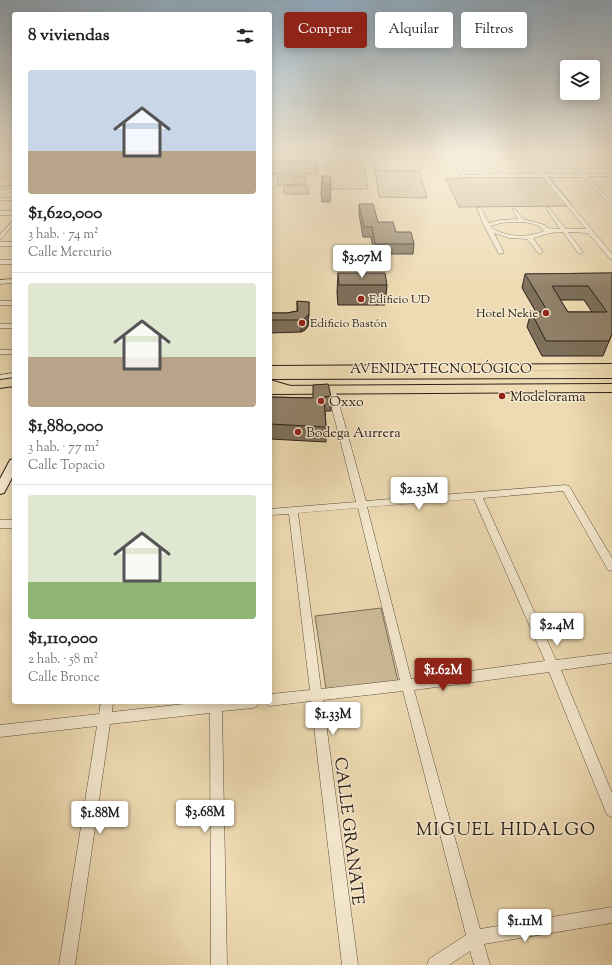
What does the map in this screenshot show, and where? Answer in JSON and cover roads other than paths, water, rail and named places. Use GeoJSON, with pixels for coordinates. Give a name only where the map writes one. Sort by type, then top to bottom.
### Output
{"type":"FeatureCollection","features":[{"type":"Feature","properties":{"kind":"highway"},"geometry":{"type":"LineString","coordinates":[[377,375],[405,368]]}},
{"type":"Feature","properties":{"kind":"highway","name":"AVENIDA TECNOLÓGICO"},"geometry":{"type":"LineString","coordinates":[[272,375],[612,374]]}},
{"type":"Feature","properties":{"kind":"highway","name":"AVENIDA TECNOLÓGICO"},"geometry":{"type":"LineString","coordinates":[[272,383],[612,380]]}},
{"type":"Feature","properties":{"kind":"highway"},"geometry":{"type":"LineString","coordinates":[[0,384],[12,382]]}},
{"type":"Feature","properties":{"kind":"highway"},"geometry":{"type":"LineString","coordinates":[[272,384],[289,390]]}},
{"type":"Feature","properties":{"kind":"highway"},"geometry":{"type":"LineString","coordinates":[[0,394],[12,392]]}},
{"type":"Feature","properties":{"kind":"main road","name":"AVENIDA TECNOLÓGICO"},"geometry":{"type":"LineString","coordinates":[[272,369],[612,367]]}},
{"type":"Feature","properties":{"kind":"main road","name":"AVENIDA TECNOLÓGICO"},"geometry":{"type":"LineString","coordinates":[[272,390],[612,388]]}},
{"type":"Feature","properties":{"kind":"street"},"geometry":{"type":"LineString","coordinates":[[563,199],[612,258]]}},
{"type":"Feature","properties":{"kind":"street"},"geometry":{"type":"LineString","coordinates":[[0,200],[12,200]]}},
{"type":"Feature","properties":{"kind":"street"},"geometry":{"type":"LineString","coordinates":[[548,208],[580,252]]}},
{"type":"Feature","properties":{"kind":"street"},"geometry":{"type":"LineString","coordinates":[[479,209],[501,253]]}},
{"type":"Feature","properties":{"kind":"street"},"geometry":{"type":"LineString","coordinates":[[514,209],[521,220]]}},
{"type":"Feature","properties":{"kind":"street"},"geometry":{"type":"LineString","coordinates":[[0,213],[12,213]]}},
{"type":"Feature","properties":{"kind":"street"},"geometry":{"type":"LineString","coordinates":[[488,226],[506,221],[521,220],[545,228],[588,228]]}},
{"type":"Feature","properties":{"kind":"street"},"geometry":{"type":"LineString","coordinates":[[488,226],[499,234],[529,237],[547,232],[545,228]]}},
{"type":"Feature","properties":{"kind":"street"},"geometry":{"type":"LineString","coordinates":[[0,228],[11,228]]}},
{"type":"Feature","properties":{"kind":"street"},"geometry":{"type":"LineString","coordinates":[[0,238],[11,228]]}},
{"type":"Feature","properties":{"kind":"street"},"geometry":{"type":"LineString","coordinates":[[529,237],[540,252]]}},
{"type":"Feature","properties":{"kind":"street"},"geometry":{"type":"LineString","coordinates":[[0,244],[12,244]]}},
{"type":"Feature","properties":{"kind":"street"},"geometry":{"type":"LineString","coordinates":[[604,247],[612,247]]}},
{"type":"Feature","properties":{"kind":"street"},"geometry":{"type":"LineString","coordinates":[[0,262],[12,262]]}},
{"type":"Feature","properties":{"kind":"street"},"geometry":{"type":"LineString","coordinates":[[0,282],[12,282]]}},
{"type":"Feature","properties":{"kind":"street"},"geometry":{"type":"LineString","coordinates":[[0,303],[12,303]]}},
{"type":"Feature","properties":{"kind":"street"},"geometry":{"type":"LineString","coordinates":[[0,326],[12,326]]}},
{"type":"Feature","properties":{"kind":"street"},"geometry":{"type":"LineString","coordinates":[[0,352],[12,352]]}},
{"type":"Feature","properties":{"kind":"street"},"geometry":{"type":"LineString","coordinates":[[0,377],[12,375]]}},
{"type":"Feature","properties":{"kind":"street"},"geometry":{"type":"LineString","coordinates":[[331,389],[407,685],[482,965]]}},
{"type":"Feature","properties":{"kind":"street"},"geometry":{"type":"LineString","coordinates":[[0,490],[12,467]]}},
{"type":"Feature","properties":{"kind":"street"},"geometry":{"type":"LineString","coordinates":[[272,512],[566,488],[612,567]]}},
{"type":"Feature","properties":{"kind":"street"},"geometry":{"type":"LineString","coordinates":[[477,495],[553,666],[612,810]]}},
{"type":"Feature","properties":{"kind":"street","name":"CALLE GRANATE"},"geometry":{"type":"LineString","coordinates":[[293,510],[350,965]]}},
{"type":"Feature","properties":{"kind":"street"},"geometry":{"type":"LineString","coordinates":[[0,524],[12,524]]}},
{"type":"Feature","properties":{"kind":"street"},"geometry":{"type":"LineString","coordinates":[[272,700],[407,685],[612,658]]}},
{"type":"Feature","properties":{"kind":"street"},"geometry":{"type":"LineString","coordinates":[[67,965],[107,704]]}},
{"type":"Feature","properties":{"kind":"street"},"geometry":{"type":"LineString","coordinates":[[0,731],[217,704],[219,965]]}},
{"type":"Feature","properties":{"kind":"street"},"geometry":{"type":"LineString","coordinates":[[435,965],[474,938],[612,915]]}},
{"type":"Feature","properties":{"kind":"place","name":"Edificio UD"},"geometry":{"type":"Point","coordinates":[361,299]}},
{"type":"Feature","properties":{"kind":"place","name":"Hotel Nekie"},"geometry":{"type":"Point","coordinates":[546,313]}},
{"type":"Feature","properties":{"kind":"place","name":"Edificio Bastón"},"geometry":{"type":"Point","coordinates":[302,323]}},
{"type":"Feature","properties":{"kind":"place","name":"Modelorama"},"geometry":{"type":"Point","coordinates":[502,396]}},
{"type":"Feature","properties":{"kind":"place","name":"Oxxo"},"geometry":{"type":"Point","coordinates":[321,401]}},
{"type":"Feature","properties":{"kind":"place","name":"Bodega Aurrera"},"geometry":{"type":"Point","coordinates":[298,432]}},
{"type":"Feature","properties":{"kind":"district","name":"MIGUEL HIDALGO"},"geometry":{"type":"Point","coordinates":[506,829]}}]}
